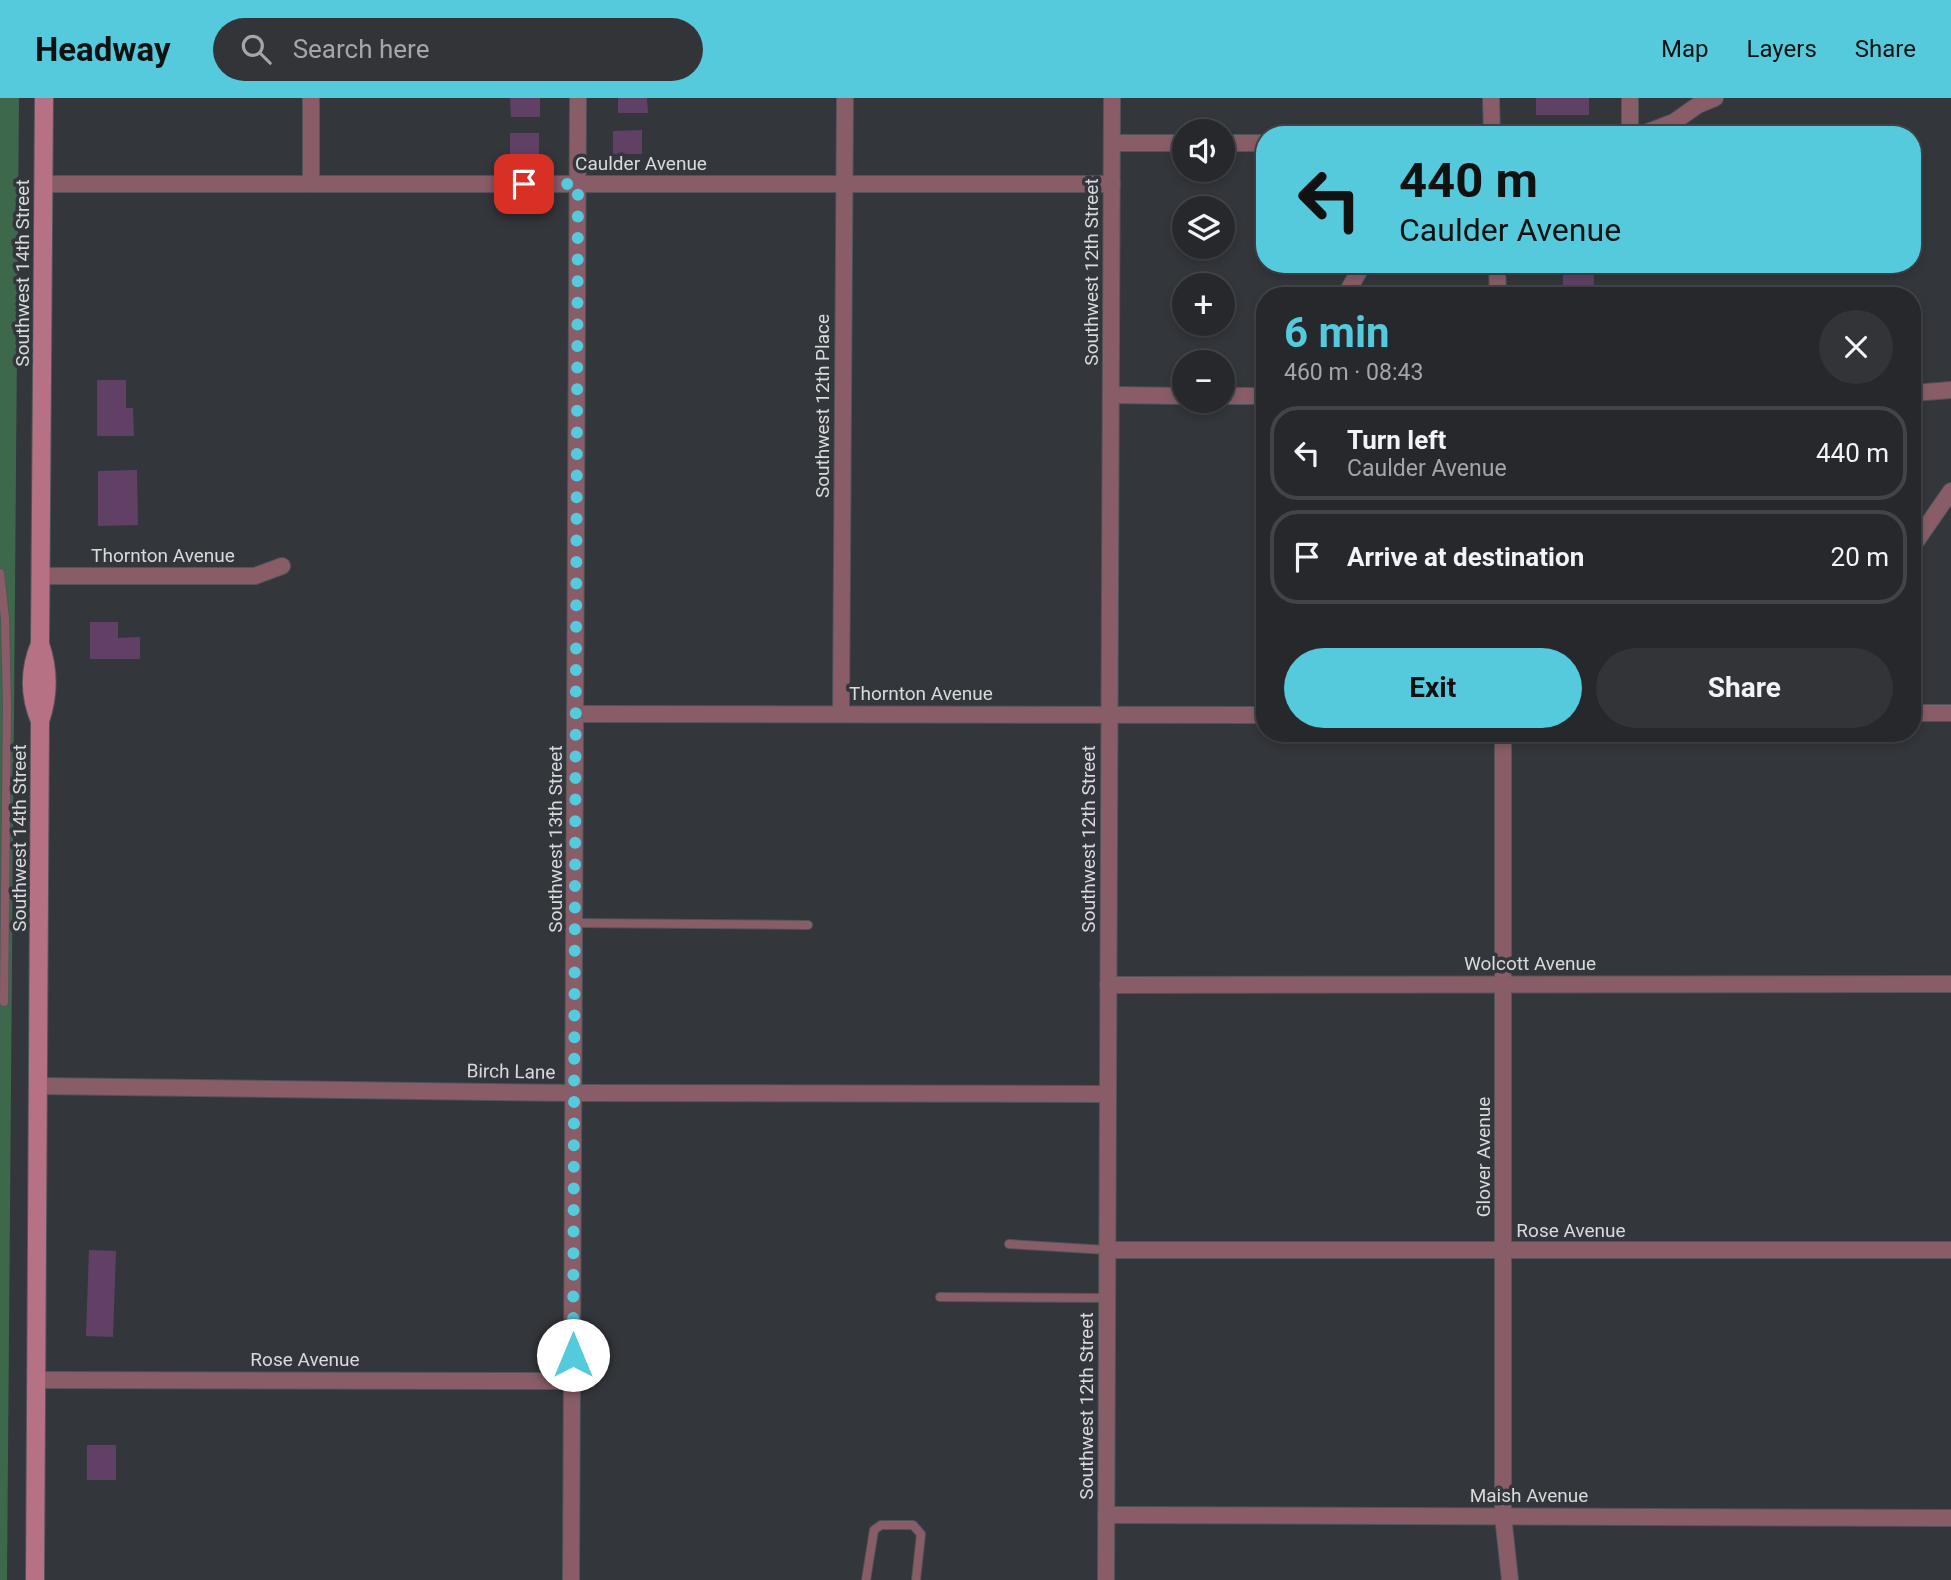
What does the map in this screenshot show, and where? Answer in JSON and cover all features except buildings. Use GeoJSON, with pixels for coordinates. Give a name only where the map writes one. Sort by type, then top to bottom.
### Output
{"type":"FeatureCollection","features":[{"type":"Feature","properties":{"kind":"street","name":"Southwest 14th Street"},"geometry":{"type":"LineString","coordinates":[[35,1580],[40,722],[47,697],[47,669],[40,644],[44,98]]}},
{"type":"Feature","properties":{"kind":"street"},"geometry":{"type":"LineString","coordinates":[[311,184],[312,98]]}},
{"type":"Feature","properties":{"kind":"street","name":"Southwest 13th Street"},"geometry":{"type":"LineString","coordinates":[[571,1580],[578,98]]}},
{"type":"Feature","properties":{"kind":"street","name":"Southwest 12th Place"},"geometry":{"type":"LineString","coordinates":[[841,714],[845,98]]}},
{"type":"Feature","properties":{"kind":"street","name":"Southwest 12th Street"},"geometry":{"type":"LineString","coordinates":[[1106,1580],[1112,98]]}},
{"type":"Feature","properties":{"kind":"street"},"geometry":{"type":"LineString","coordinates":[[1491,98],[1492,126]]}},
{"type":"Feature","properties":{"kind":"street"},"geometry":{"type":"LineString","coordinates":[[1630,98],[1630,126]]}},
{"type":"Feature","properties":{"kind":"street"},"geometry":{"type":"LineString","coordinates":[[1664,126],[1715,98]]}},
{"type":"Feature","properties":{"kind":"street"},"geometry":{"type":"LineString","coordinates":[[1112,143],[1172,143]]}},
{"type":"Feature","properties":{"kind":"street"},"geometry":{"type":"LineString","coordinates":[[1235,143],[1256,143]]}},
{"type":"Feature","properties":{"kind":"street","name":"Caulder Avenue"},"geometry":{"type":"LineString","coordinates":[[44,184],[1112,184]]}},
{"type":"Feature","properties":{"kind":"street"},"geometry":{"type":"LineString","coordinates":[[1921,392],[1951,390]]}},
{"type":"Feature","properties":{"kind":"street"},"geometry":{"type":"LineString","coordinates":[[1112,395],[1172,396]]}},
{"type":"Feature","properties":{"kind":"street"},"geometry":{"type":"LineString","coordinates":[[1235,396],[1256,396]]}},
{"type":"Feature","properties":{"kind":"street"},"geometry":{"type":"LineString","coordinates":[[1921,535],[1951,491]]}},
{"type":"Feature","properties":{"kind":"street","name":"Thornton Avenue"},"geometry":{"type":"LineString","coordinates":[[41,576],[255,576],[282,566]]}},
{"type":"Feature","properties":{"kind":"street"},"geometry":{"type":"LineString","coordinates":[[1921,713],[1951,713]]}},
{"type":"Feature","properties":{"kind":"street","name":"Thornton Avenue"},"geometry":{"type":"LineString","coordinates":[[576,714],[1256,715]]}},
{"type":"Feature","properties":{"kind":"street","name":"Glover Avenue"},"geometry":{"type":"LineString","coordinates":[[1503,742],[1503,1516],[1510,1580]]}},
{"type":"Feature","properties":{"kind":"street","name":"Wolcott Avenue"},"geometry":{"type":"LineString","coordinates":[[1108,985],[1951,984]]}},
{"type":"Feature","properties":{"kind":"street","name":"Birch Lane"},"geometry":{"type":"LineString","coordinates":[[39,1086],[574,1093],[1108,1094]]}},
{"type":"Feature","properties":{"kind":"street","name":"Rose Avenue"},"geometry":{"type":"LineString","coordinates":[[1107,1250],[1951,1250]]}},
{"type":"Feature","properties":{"kind":"street","name":"Rose Avenue"},"geometry":{"type":"LineString","coordinates":[[37,1380],[573,1381]]}},
{"type":"Feature","properties":{"kind":"street","name":"Maish Avenue"},"geometry":{"type":"LineString","coordinates":[[1106,1515],[1951,1518]]}},
{"type":"Feature","properties":{"kind":"lane"},"geometry":{"type":"LineString","coordinates":[[0,573],[5,618],[7,706],[4,1002]]}},
{"type":"Feature","properties":{"kind":"lane"},"geometry":{"type":"LineString","coordinates":[[575,923],[808,925]]}},
{"type":"Feature","properties":{"kind":"lane"},"geometry":{"type":"LineString","coordinates":[[1009,1244],[1107,1250]]}},
{"type":"Feature","properties":{"kind":"lane"},"geometry":{"type":"LineString","coordinates":[[940,1297],[1107,1298]]}},
{"type":"Feature","properties":{"kind":"lane"},"geometry":{"type":"LineString","coordinates":[[866,1580],[874,1530],[881,1525],[913,1525],[921,1535],[916,1580]]}},
{"type":"Feature","properties":{"kind":"green space"},"geometry":{"type":"Polygon","coordinates":[[[0,98],[19,98],[7,1580],[0,1580],[0,98]]]}},
{"type":"Feature","properties":{"kind":"route"},"geometry":{"type":"LineString","coordinates":[[524,184],[578,184],[573,1355]]}}]}
